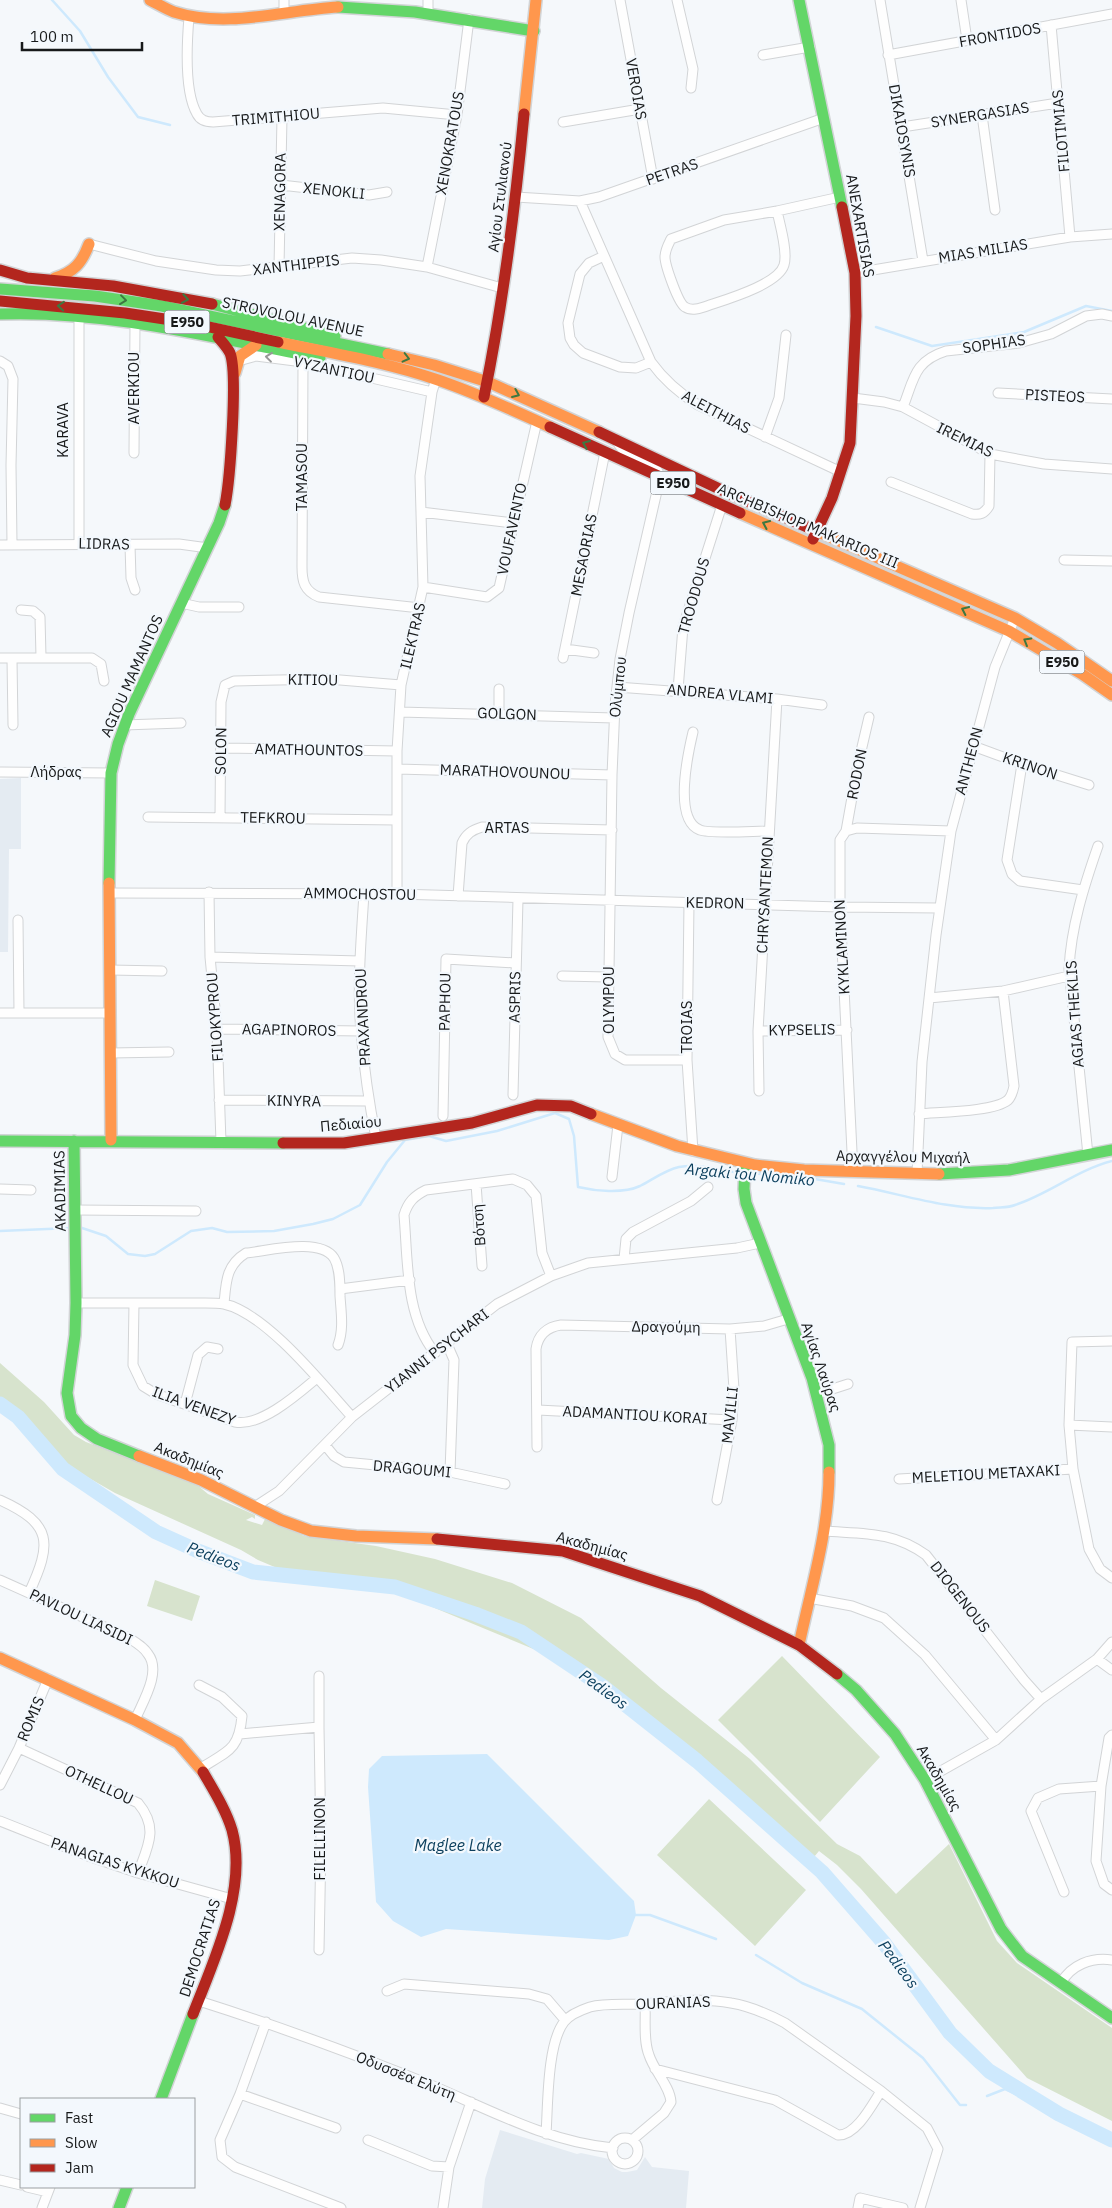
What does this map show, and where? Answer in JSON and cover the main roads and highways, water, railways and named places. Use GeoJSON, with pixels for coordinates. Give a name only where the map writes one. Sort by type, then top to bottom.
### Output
{"type":"FeatureCollection","features":[{"type":"Feature","properties":{"kind":"water","name":"Maglee Lake"},"geometry":{"type":"Polygon","coordinates":[[[487,1754],[634,1901],[636,1915],[628,1936],[609,1940],[446,1929],[421,1937],[393,1921],[376,1902],[368,1787],[369,1769],[382,1756],[487,1754]]]}},
{"type":"Feature","properties":{"kind":"waterway"},"geometry":{"type":"LineString","coordinates":[[52,0],[80,31],[108,77],[138,117],[170,125]]}},
{"type":"Feature","properties":{"kind":"waterway"},"geometry":{"type":"LineString","coordinates":[[876,327],[932,346],[1024,332],[1086,306],[1112,311]]}},
{"type":"Feature","properties":{"kind":"waterway","name":"Argaki tou Nomiko"},"geometry":{"type":"LineString","coordinates":[[79,1227],[106,1236],[128,1254],[145,1256],[155,1254],[191,1231],[212,1228],[227,1232],[274,1231],[313,1224],[333,1219],[360,1205],[387,1162],[405,1140],[429,1136],[446,1141],[497,1131],[555,1113],[569,1119],[574,1136],[578,1187],[601,1191],[633,1189],[669,1170],[687,1166],[741,1173]]}},
{"type":"Feature","properties":{"kind":"waterway","name":"Argaki tou Nomiko"},"geometry":{"type":"LineString","coordinates":[[858,1186],[959,1207],[1007,1207],[1040,1195],[1087,1170],[1112,1161]]}},
{"type":"Feature","properties":{"kind":"waterway","name":"Argaki tou Nomiko"},"geometry":{"type":"LineString","coordinates":[[749,1173],[809,1178],[844,1184]]}},
{"type":"Feature","properties":{"kind":"waterway","name":"Argaki tou Nomiko"},"geometry":{"type":"LineString","coordinates":[[0,1231],[71,1228]]}},
{"type":"Feature","properties":{"kind":"waterway","name":"Pedieos"},"geometry":{"type":"LineString","coordinates":[[0,1404],[18,1417],[63,1469],[156,1532],[198,1551],[253,1572],[395,1587],[521,1632],[602,1686],[697,1761],[822,1872],[884,1943],[950,2033],[989,2071],[1059,2114],[1112,2140]]}},
{"type":"Feature","properties":{"kind":"waterway"},"geometry":{"type":"LineString","coordinates":[[636,1915],[650,1915],[716,1939]]}},
{"type":"Feature","properties":{"kind":"waterway"},"geometry":{"type":"LineString","coordinates":[[756,1955],[802,1983],[862,2009],[923,2058],[960,2105],[966,2105]]}},
{"type":"Feature","properties":{"kind":"waterway"},"geometry":{"type":"LineString","coordinates":[[987,2096],[1005,2089],[1059,2114]]}}]}
